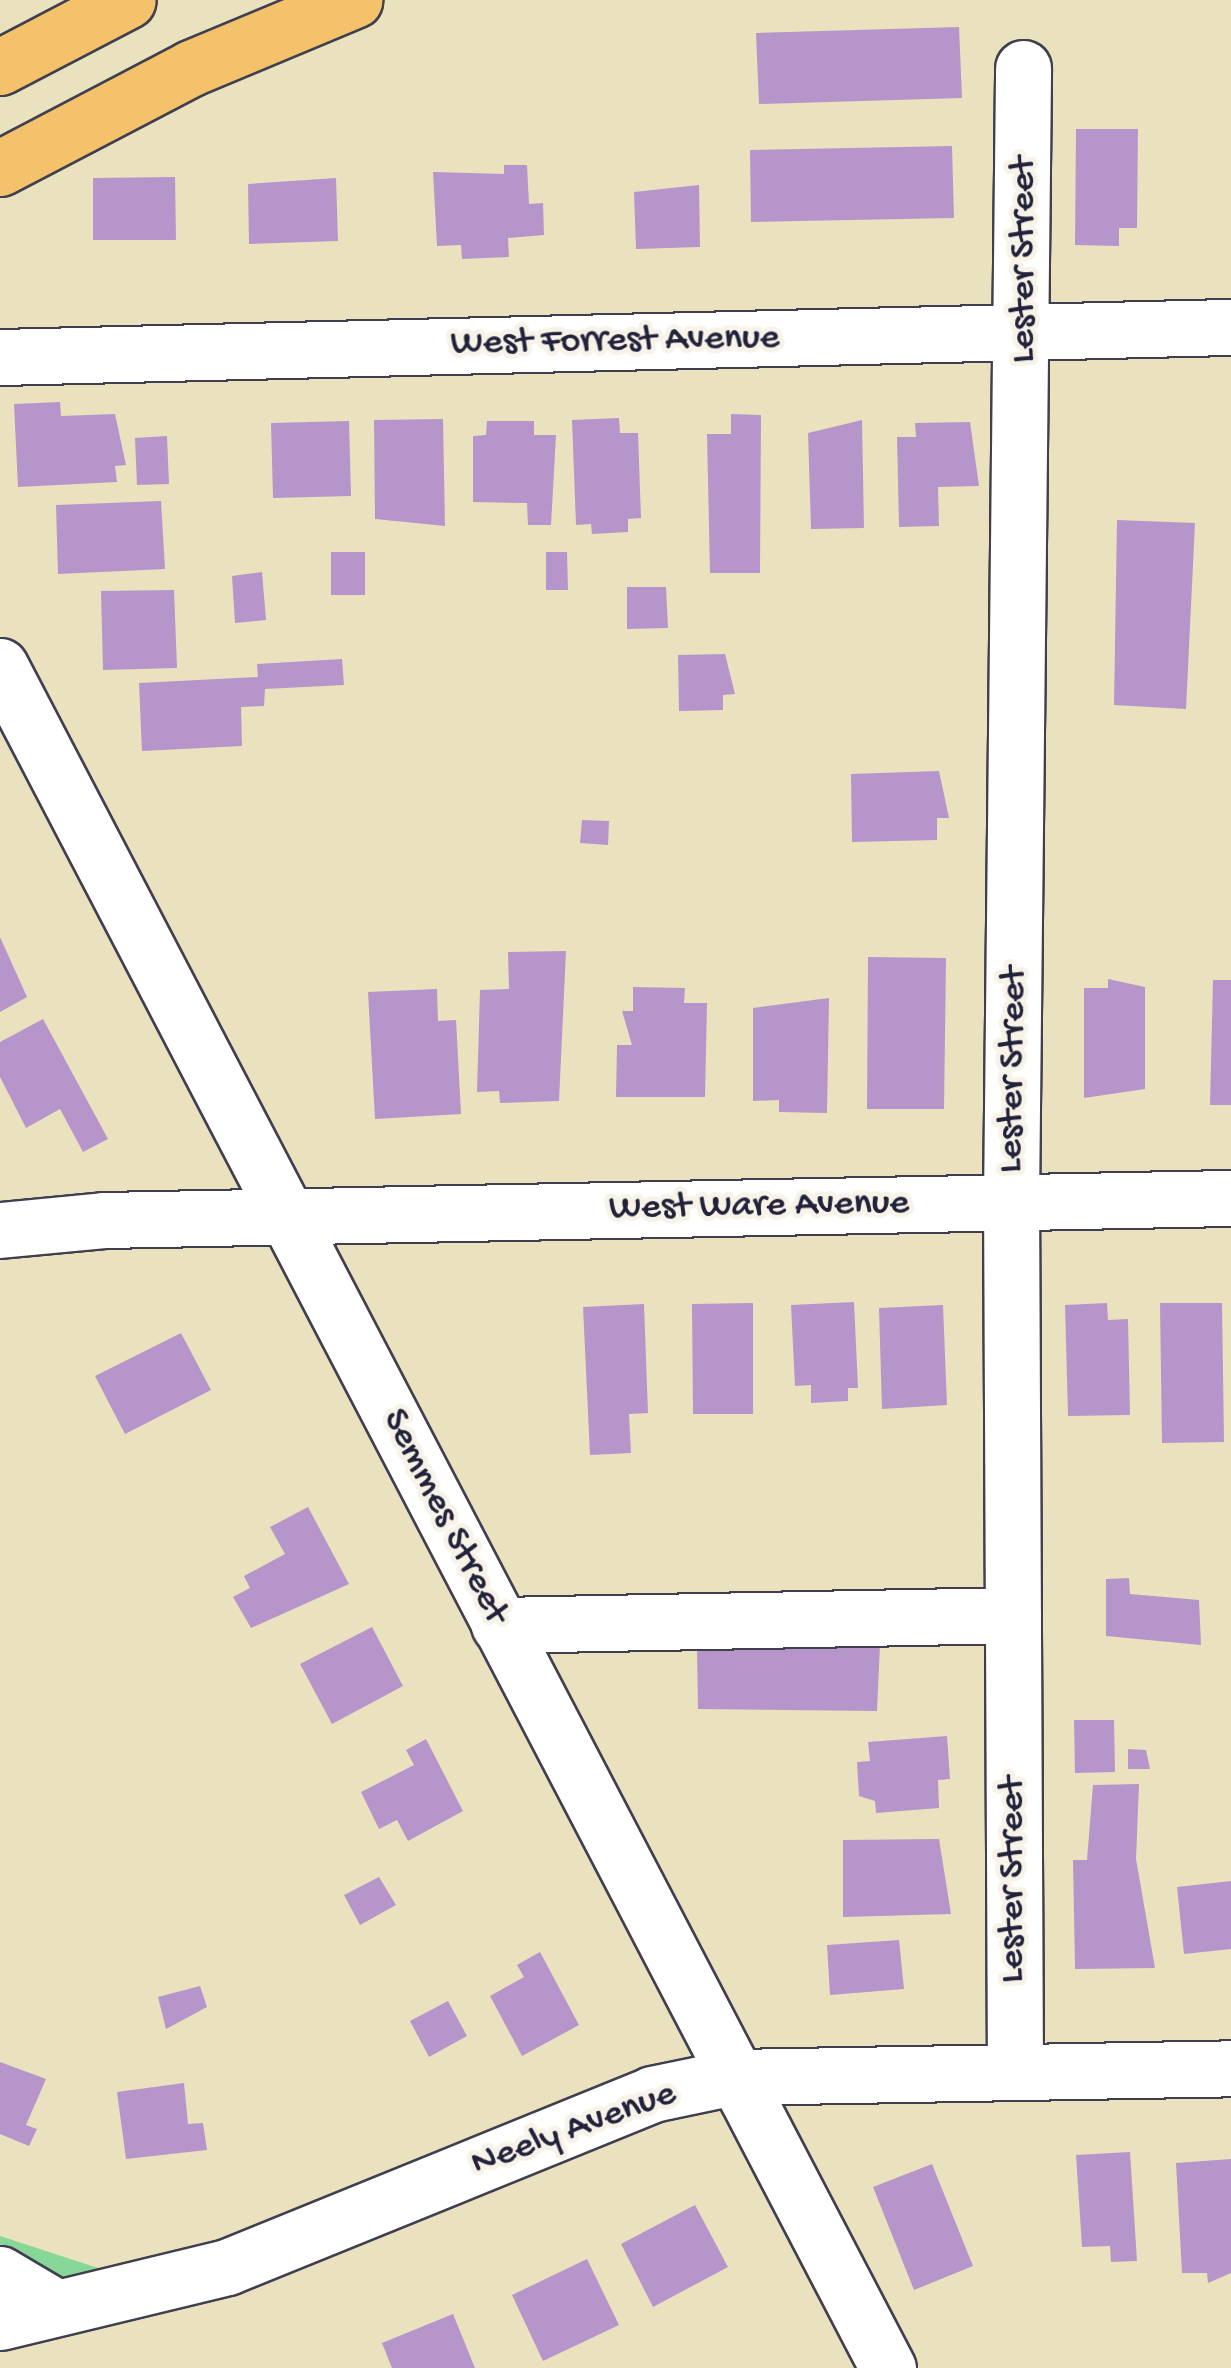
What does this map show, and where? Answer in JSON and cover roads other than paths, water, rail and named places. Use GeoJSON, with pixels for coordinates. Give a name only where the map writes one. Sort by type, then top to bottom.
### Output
{"type":"FeatureCollection","features":[{"type":"Feature","properties":{"kind":"main road"},"geometry":{"type":"LineString","coordinates":[[0,67],[128,0]]}},
{"type":"Feature","properties":{"kind":"main road"},"geometry":{"type":"LineString","coordinates":[[0,168],[173,76],[354,0]]}},
{"type":"Feature","properties":{"kind":"street","name":"Lester Street"},"geometry":{"type":"LineString","coordinates":[[1015,2072],[1011,1202],[1027,332],[1024,68]]}},
{"type":"Feature","properties":{"kind":"street","name":"West Forrest Avenue"},"geometry":{"type":"LineString","coordinates":[[0,357],[1231,327]]}},
{"type":"Feature","properties":{"kind":"street","name":"Semmes Street"},"geometry":{"type":"LineString","coordinates":[[0,666],[888,2368]]}},
{"type":"Feature","properties":{"kind":"street","name":"West Ware Avenue"},"geometry":{"type":"LineString","coordinates":[[0,1230],[288,1216],[1231,1198]]}},
{"type":"Feature","properties":{"kind":"street"},"geometry":{"type":"LineString","coordinates":[[499,1624],[1013,1615]]}},
{"type":"Feature","properties":{"kind":"street","name":"Neely Avenue"},"geometry":{"type":"LineString","coordinates":[[0,2322],[52,2305],[227,2267],[652,2094],[734,2077],[1231,2068]]}},
{"type":"Feature","properties":{"kind":"street"},"geometry":{"type":"LineString","coordinates":[[0,2274],[52,2305]]}}]}
